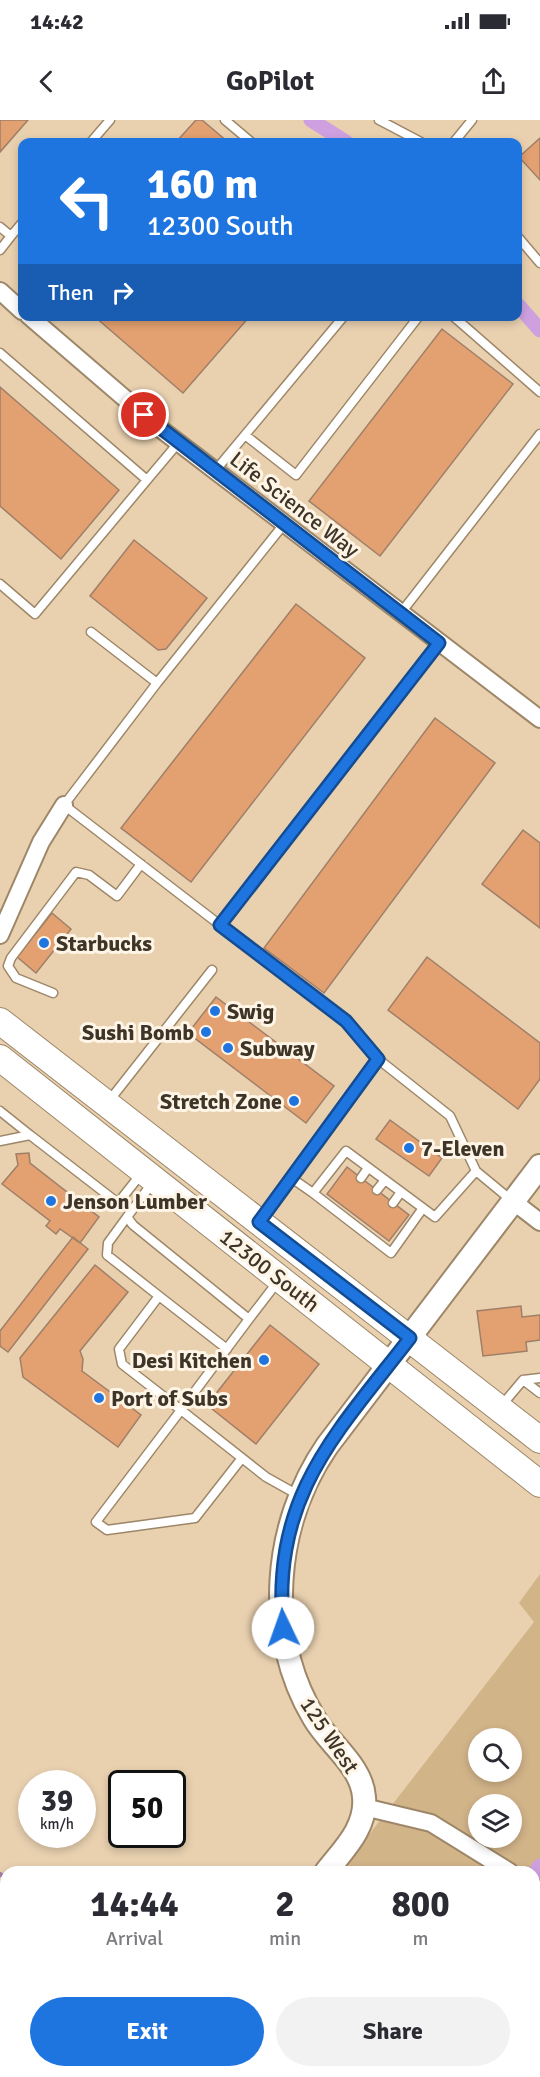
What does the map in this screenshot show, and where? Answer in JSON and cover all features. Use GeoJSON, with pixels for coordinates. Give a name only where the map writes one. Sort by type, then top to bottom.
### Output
{"type":"FeatureCollection","features":[{"type":"Feature","properties":{"kind":"main road","name":"12300 South"},"geometry":{"type":"LineString","coordinates":[[0,1021],[540,1440]]}},
{"type":"Feature","properties":{"kind":"main road","name":"12300 South"},"geometry":{"type":"LineString","coordinates":[[0,1058],[540,1484]]}},
{"type":"Feature","properties":{"kind":"main road","name":"125 West"},"geometry":{"type":"LineString","coordinates":[[330,1866],[359,1828],[364,1807],[360,1779],[314,1718],[297,1682],[286,1646],[281,1608],[282,1568],[289,1531],[301,1497],[321,1454],[540,1167]]}},
{"type":"Feature","properties":{"kind":"street"},"geometry":{"type":"LineString","coordinates":[[0,291],[18,307]]}},
{"type":"Feature","properties":{"kind":"street","name":"Life Science Way"},"geometry":{"type":"LineString","coordinates":[[35,321],[215,471],[400,614],[540,718]]}},
{"type":"Feature","properties":{"kind":"street"},"geometry":{"type":"LineString","coordinates":[[0,935],[41,842],[64,805]]}},
{"type":"Feature","properties":{"kind":"street"},"geometry":{"type":"LineString","coordinates":[[514,1202],[540,1222]]}},
{"type":"Feature","properties":{"kind":"street"},"geometry":{"type":"LineString","coordinates":[[364,1807],[431,1823],[500,1866]]}},
{"type":"Feature","properties":{"kind":"lane"},"geometry":{"type":"LineString","coordinates":[[94,138],[110,120]]}},
{"type":"Feature","properties":{"kind":"lane"},"geometry":{"type":"LineString","coordinates":[[225,120],[246,138]]}},
{"type":"Feature","properties":{"kind":"lane"},"geometry":{"type":"LineString","coordinates":[[379,120],[413,138]]}},
{"type":"Feature","properties":{"kind":"lane"},"geometry":{"type":"LineString","coordinates":[[457,138],[472,120]]}},
{"type":"Feature","properties":{"kind":"lane"},"geometry":{"type":"LineString","coordinates":[[0,227],[11,236]]}},
{"type":"Feature","properties":{"kind":"lane"},"geometry":{"type":"LineString","coordinates":[[0,250],[18,228]]}},
{"type":"Feature","properties":{"kind":"lane"},"geometry":{"type":"LineString","coordinates":[[522,242],[540,263]]}},
{"type":"Feature","properties":{"kind":"lane"},"geometry":{"type":"LineString","coordinates":[[215,471],[340,321]]}},
{"type":"Feature","properties":{"kind":"lane"},"geometry":{"type":"LineString","coordinates":[[245,435],[296,475],[415,321]]}},
{"type":"Feature","properties":{"kind":"lane"},"geometry":{"type":"LineString","coordinates":[[459,321],[540,392]]}},
{"type":"Feature","properties":{"kind":"lane"},"geometry":{"type":"LineString","coordinates":[[0,353],[147,480]]}},
{"type":"Feature","properties":{"kind":"lane"},"geometry":{"type":"LineString","coordinates":[[400,614],[540,434]]}},
{"type":"Feature","properties":{"kind":"lane"},"geometry":{"type":"LineString","coordinates":[[0,584],[35,614],[179,442]]}},
{"type":"Feature","properties":{"kind":"lane"},"geometry":{"type":"LineString","coordinates":[[284,525],[157,683],[64,805],[346,1021],[378,1059],[450,1116],[476,1171],[514,1202]]}},
{"type":"Feature","properties":{"kind":"lane"},"geometry":{"type":"LineString","coordinates":[[91,632],[157,683]]}},
{"type":"Feature","properties":{"kind":"lane"},"geometry":{"type":"LineString","coordinates":[[220,925],[439,643]]}},
{"type":"Feature","properties":{"kind":"lane"},"geometry":{"type":"LineString","coordinates":[[53,993],[16,978],[8,966],[11,958],[76,872],[89,875],[117,896],[141,864]]}},
{"type":"Feature","properties":{"kind":"lane"},"geometry":{"type":"LineString","coordinates":[[106,1104],[212,970]]}},
{"type":"Feature","properties":{"kind":"lane"},"geometry":{"type":"LineString","coordinates":[[259,1222],[378,1059]]}},
{"type":"Feature","properties":{"kind":"lane"},"geometry":{"type":"LineString","coordinates":[[0,1111],[118,1203],[149,1175]]}},
{"type":"Feature","properties":{"kind":"lane"},"geometry":{"type":"LineString","coordinates":[[0,1141],[30,1135]]}},
{"type":"Feature","properties":{"kind":"lane"},"geometry":{"type":"LineString","coordinates":[[313,1193],[346,1151],[435,1217],[476,1171]]}},
{"type":"Feature","properties":{"kind":"lane"},"geometry":{"type":"LineString","coordinates":[[361,1178],[368,1168]]}},
{"type":"Feature","properties":{"kind":"lane"},"geometry":{"type":"LineString","coordinates":[[149,1175],[127,1217],[108,1243],[107,1255],[227,1349]]}},
{"type":"Feature","properties":{"kind":"lane"},"geometry":{"type":"LineString","coordinates":[[290,1177],[371,1232],[391,1253],[423,1208]]}},
{"type":"Feature","properties":{"kind":"lane"},"geometry":{"type":"LineString","coordinates":[[377,1190],[385,1180]]}},
{"type":"Feature","properties":{"kind":"lane"},"geometry":{"type":"LineString","coordinates":[[393,1203],[401,1192]]}},
{"type":"Feature","properties":{"kind":"lane"},"geometry":{"type":"LineString","coordinates":[[127,1217],[133,1226],[249,1318]]}},
{"type":"Feature","properties":{"kind":"lane"},"geometry":{"type":"LineString","coordinates":[[242,1458],[195,1518],[107,1530],[96,1522],[99,1515],[182,1410],[280,1278]]}},
{"type":"Feature","properties":{"kind":"lane"},"geometry":{"type":"LineString","coordinates":[[159,1296],[119,1348],[122,1364],[266,1477],[301,1497]]}},
{"type":"Feature","properties":{"kind":"lane"},"geometry":{"type":"LineString","coordinates":[[499,1408],[523,1380],[540,1378]]}},
{"type":"Feature","properties":{"kind":"lane"},"geometry":{"type":"LineString","coordinates":[[523,1380],[540,1393]]}},
{"type":"Feature","properties":{"kind":"shaded area"},"geometry":{"type":"Polygon","coordinates":[[[540,1574],[540,1866],[345,1866],[534,1622],[519,1603],[540,1574]]]}},
{"type":"Feature","properties":{"kind":"building"},"geometry":{"type":"Polygon","coordinates":[[[0,120],[28,120],[0,152],[0,120]]]}},
{"type":"Feature","properties":{"kind":"building"},"geometry":{"type":"Polygon","coordinates":[[[196,120],[202,120],[223,138],[180,138],[196,120]]]}},
{"type":"Feature","properties":{"kind":"building"},"geometry":{"type":"Polygon","coordinates":[[[540,138],[540,180],[522,160],[522,154],[540,138]]]}},
{"type":"Feature","properties":{"kind":"building"},"geometry":{"type":"Polygon","coordinates":[[[100,321],[246,321],[183,393],[100,321]]]}},
{"type":"Feature","properties":{"kind":"building"},"geometry":{"type":"Polygon","coordinates":[[[442,329],[513,384],[380,556],[309,501],[442,329]]]}},
{"type":"Feature","properties":{"kind":"building"},"geometry":{"type":"Polygon","coordinates":[[[0,387],[119,490],[61,559],[0,506],[0,387]]]}},
{"type":"Feature","properties":{"kind":"building"},"geometry":{"type":"Polygon","coordinates":[[[134,540],[207,598],[166,649],[158,650],[90,596],[134,540]]]}},
{"type":"Feature","properties":{"kind":"building"},"geometry":{"type":"Polygon","coordinates":[[[296,604],[365,658],[191,882],[121,828],[296,604]]]}},
{"type":"Feature","properties":{"kind":"building"},"geometry":{"type":"Polygon","coordinates":[[[435,718],[495,763],[324,993],[264,948],[435,718]]]}},
{"type":"Feature","properties":{"kind":"building"},"geometry":{"type":"Polygon","coordinates":[[[523,830],[540,843],[540,928],[482,884],[523,830]]]}},
{"type":"Feature","properties":{"kind":"building","name":"Starbucks"},"geometry":{"type":"Polygon","coordinates":[[[52,913],[71,929],[36,973],[17,957],[52,913]]]}},
{"type":"Feature","properties":{"kind":"building"},"geometry":{"type":"Polygon","coordinates":[[[427,957],[540,1043],[540,1079],[518,1109],[388,1010],[427,957]]]}},
{"type":"Feature","properties":{"kind":"building"},"geometry":{"type":"Polygon","coordinates":[[[216,997],[334,1086],[306,1123],[188,1033],[216,997]]]}},
{"type":"Feature","properties":{"kind":"building","name":"7-Eleven"},"geometry":{"type":"Polygon","coordinates":[[[390,1120],[442,1158],[429,1176],[376,1139],[390,1120]]]}},
{"type":"Feature","properties":{"kind":"building","name":"Jenson Lumber"},"geometry":{"type":"Polygon","coordinates":[[[29,1153],[30,1163],[99,1217],[80,1243],[60,1229],[56,1234],[46,1226],[50,1221],[2,1184],[18,1165],[16,1154],[29,1153]]]}},
{"type":"Feature","properties":{"kind":"building","name":"7-Eleven"},"geometry":{"type":"Polygon","coordinates":[[[347,1167],[409,1215],[389,1241],[327,1194],[347,1167]]]}},
{"type":"Feature","properties":{"kind":"building"},"geometry":{"type":"Polygon","coordinates":[[[73,1237],[88,1249],[8,1352],[0,1346],[0,1331],[73,1237]]]}},
{"type":"Feature","properties":{"kind":"building"},"geometry":{"type":"Polygon","coordinates":[[[95,1265],[128,1292],[80,1351],[83,1359],[82,1371],[141,1415],[118,1447],[23,1377],[20,1358],[95,1265]]]}},
{"type":"Feature","properties":{"kind":"building"},"geometry":{"type":"Polygon","coordinates":[[[521,1306],[522,1317],[540,1315],[540,1340],[526,1342],[527,1351],[483,1356],[477,1311],[521,1306]]]}},
{"type":"Feature","properties":{"kind":"building"},"geometry":{"type":"Polygon","coordinates":[[[270,1325],[319,1364],[256,1444],[207,1405],[270,1325]]]}},
{"type":"Feature","properties":{"kind":"waterway"},"geometry":{"type":"LineString","coordinates":[[311,120],[340,138]]}},
{"type":"Feature","properties":{"kind":"waterway"},"geometry":{"type":"LineString","coordinates":[[522,310],[540,330]]}},
{"type":"Feature","properties":{"kind":"place","name":"Starbucks"},"geometry":{"type":"Point","coordinates":[44,943]}},
{"type":"Feature","properties":{"kind":"place","name":"Swig"},"geometry":{"type":"Point","coordinates":[215,1011]}},
{"type":"Feature","properties":{"kind":"place","name":"Sushi Bomb"},"geometry":{"type":"Point","coordinates":[206,1032]}},
{"type":"Feature","properties":{"kind":"place","name":"Subway"},"geometry":{"type":"Point","coordinates":[228,1048]}},
{"type":"Feature","properties":{"kind":"place","name":"Stretch Zone"},"geometry":{"type":"Point","coordinates":[294,1101]}},
{"type":"Feature","properties":{"kind":"place","name":"7-Eleven"},"geometry":{"type":"Point","coordinates":[409,1148]}},
{"type":"Feature","properties":{"kind":"place","name":"Jenson Lumber"},"geometry":{"type":"Point","coordinates":[51,1201]}},
{"type":"Feature","properties":{"kind":"place","name":"Desi Kitchen"},"geometry":{"type":"Point","coordinates":[264,1360]}},
{"type":"Feature","properties":{"kind":"place","name":"Port of Subs"},"geometry":{"type":"Point","coordinates":[99,1398]}},
{"type":"Feature","properties":{"kind":"route"},"geometry":{"type":"LineString","coordinates":[[144,415],[439,643],[220,925],[346,1021],[378,1059],[259,1222],[410,1338],[327,1446],[315,1463],[307,1481],[285,1548],[281,1588],[283,1628]]}}]}
